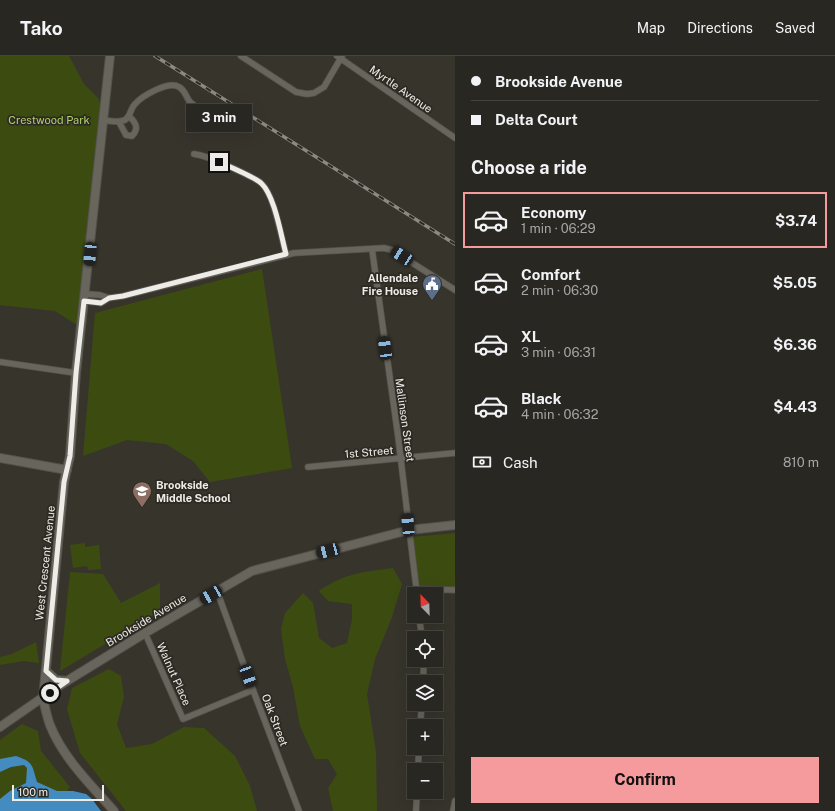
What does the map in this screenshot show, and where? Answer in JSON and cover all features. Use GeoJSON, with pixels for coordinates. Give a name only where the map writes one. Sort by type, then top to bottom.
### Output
{"type":"FeatureCollection","features":[{"type":"Feature","properties":{"kind":"main road","name":"West Crescent Avenue"},"geometry":{"type":"LineString","coordinates":[[110,56],[76,373],[70,456],[62,502],[43,699],[50,725],[70,760],[114,811]]}},
{"type":"Feature","properties":{"kind":"main road"},"geometry":{"type":"LineString","coordinates":[[0,458],[67,470]]}},
{"type":"Feature","properties":{"kind":"main road","name":"Brookside Avenue"},"geometry":{"type":"LineString","coordinates":[[0,728],[67,681],[145,633],[257,569],[409,530],[455,525]]}},
{"type":"Feature","properties":{"kind":"main road"},"geometry":{"type":"LineString","coordinates":[[46,671],[56,680],[67,681]]}},
{"type":"Feature","properties":{"kind":"street"},"geometry":{"type":"LineString","coordinates":[[242,56],[296,92],[307,94],[314,93],[324,87],[340,57]]}},
{"type":"Feature","properties":{"kind":"street","name":"Myrtle Avenue"},"geometry":{"type":"LineString","coordinates":[[340,57],[455,138]]}},
{"type":"Feature","properties":{"kind":"street"},"geometry":{"type":"LineString","coordinates":[[103,120],[119,122],[123,120],[129,116],[136,103],[164,86],[171,84],[180,87],[190,102],[200,110]]}},
{"type":"Feature","properties":{"kind":"street"},"geometry":{"type":"LineString","coordinates":[[119,122],[126,135],[132,136],[135,132],[136,123],[129,116]]}},
{"type":"Feature","properties":{"kind":"street"},"geometry":{"type":"LineString","coordinates":[[194,154],[205,156],[219,162],[260,182],[263,185],[272,202],[286,254]]}},
{"type":"Feature","properties":{"kind":"street"},"geometry":{"type":"LineString","coordinates":[[85,298],[101,303],[109,298],[123,296],[286,254],[384,248],[392,250],[455,290]]}},
{"type":"Feature","properties":{"kind":"street","name":"Mallinson Street"},"geometry":{"type":"LineString","coordinates":[[372,249],[415,587]]}},
{"type":"Feature","properties":{"kind":"street"},"geometry":{"type":"LineString","coordinates":[[0,362],[76,373]]}},
{"type":"Feature","properties":{"kind":"street","name":"1st Street"},"geometry":{"type":"LineString","coordinates":[[308,467],[455,453]]}},
{"type":"Feature","properties":{"kind":"street"},"geometry":{"type":"LineString","coordinates":[[443,591],[455,590]]}},
{"type":"Feature","properties":{"kind":"street","name":"Oak Street"},"geometry":{"type":"LineString","coordinates":[[217,591],[299,811]]}},
{"type":"Feature","properties":{"kind":"street","name":"Walnut Place"},"geometry":{"type":"LineString","coordinates":[[145,633],[183,719],[253,690]]}},
{"type":"Feature","properties":{"kind":"street"},"geometry":{"type":"LineString","coordinates":[[416,811],[417,799]]}},
{"type":"Feature","properties":{"kind":"street"},"geometry":{"type":"LineString","coordinates":[[453,811],[455,801]]}},
{"type":"Feature","properties":{"kind":"green space","name":"Crestwood Park"},"geometry":{"type":"Polygon","coordinates":[[[0,56],[69,56],[84,84],[98,98],[100,104],[77,325],[55,311],[0,305],[0,56]]]}},
{"type":"Feature","properties":{"kind":"green space"},"geometry":{"type":"Polygon","coordinates":[[[262,269],[292,468],[210,482],[193,461],[166,444],[127,440],[83,456],[95,313],[262,269]]]}},
{"type":"Feature","properties":{"kind":"green space"},"geometry":{"type":"Polygon","coordinates":[[[455,533],[455,587],[419,587],[412,537],[455,533]]]}},
{"type":"Feature","properties":{"kind":"green space"},"geometry":{"type":"Polygon","coordinates":[[[85,543],[85,547],[99,545],[101,569],[88,570],[87,566],[73,568],[70,545],[85,543]]]}},
{"type":"Feature","properties":{"kind":"green space"},"geometry":{"type":"Polygon","coordinates":[[[393,568],[402,584],[392,617],[375,659],[367,694],[376,752],[377,811],[333,811],[328,788],[337,774],[328,759],[315,759],[300,726],[293,687],[285,659],[281,629],[285,613],[303,593],[313,603],[319,638],[332,648],[347,643],[352,620],[352,604],[328,601],[319,591],[337,580],[354,574],[393,568]]]}},
{"type":"Feature","properties":{"kind":"green space"},"geometry":{"type":"Polygon","coordinates":[[[70,572],[103,574],[121,603],[160,583],[160,611],[60,671],[70,572]]]}},
{"type":"Feature","properties":{"kind":"green space"},"geometry":{"type":"Polygon","coordinates":[[[36,642],[39,663],[24,661],[0,665],[0,657],[12,654],[36,642]]]}},
{"type":"Feature","properties":{"kind":"green space"},"geometry":{"type":"Polygon","coordinates":[[[109,669],[121,676],[124,697],[117,724],[126,748],[152,744],[184,727],[204,728],[235,756],[250,786],[257,811],[126,811],[80,753],[67,709],[72,688],[109,669]]]}},
{"type":"Feature","properties":{"kind":"green space"},"geometry":{"type":"Polygon","coordinates":[[[22,724],[38,731],[41,751],[70,787],[52,811],[0,811],[0,740],[22,724]]]}},
{"type":"Feature","properties":{"kind":"water"},"geometry":{"type":"Polygon","coordinates":[[[16,756],[26,760],[31,765],[37,782],[57,791],[73,791],[86,794],[101,811],[0,811],[0,799],[10,791],[26,783],[27,768],[24,765],[11,767],[0,772],[0,759],[16,756]]]}},
{"type":"Feature","properties":{"kind":"railway"},"geometry":{"type":"LineString","coordinates":[[155,56],[455,244]]}},
{"type":"Feature","properties":{"kind":"place","name":"Allendale Fire House"},"geometry":{"type":"Point","coordinates":[432,301]}},
{"type":"Feature","properties":{"kind":"place","name":"Brookside Middle School"},"geometry":{"type":"Point","coordinates":[142,508]}},
{"type":"Feature","properties":{"kind":"route"},"geometry":{"type":"LineString","coordinates":[[50,693],[67,681],[56,680],[49,676],[46,671],[64,482],[70,456],[76,373],[84,301],[101,303],[109,298],[123,296],[286,254],[272,202],[266,188],[260,182],[219,162]]}}]}
